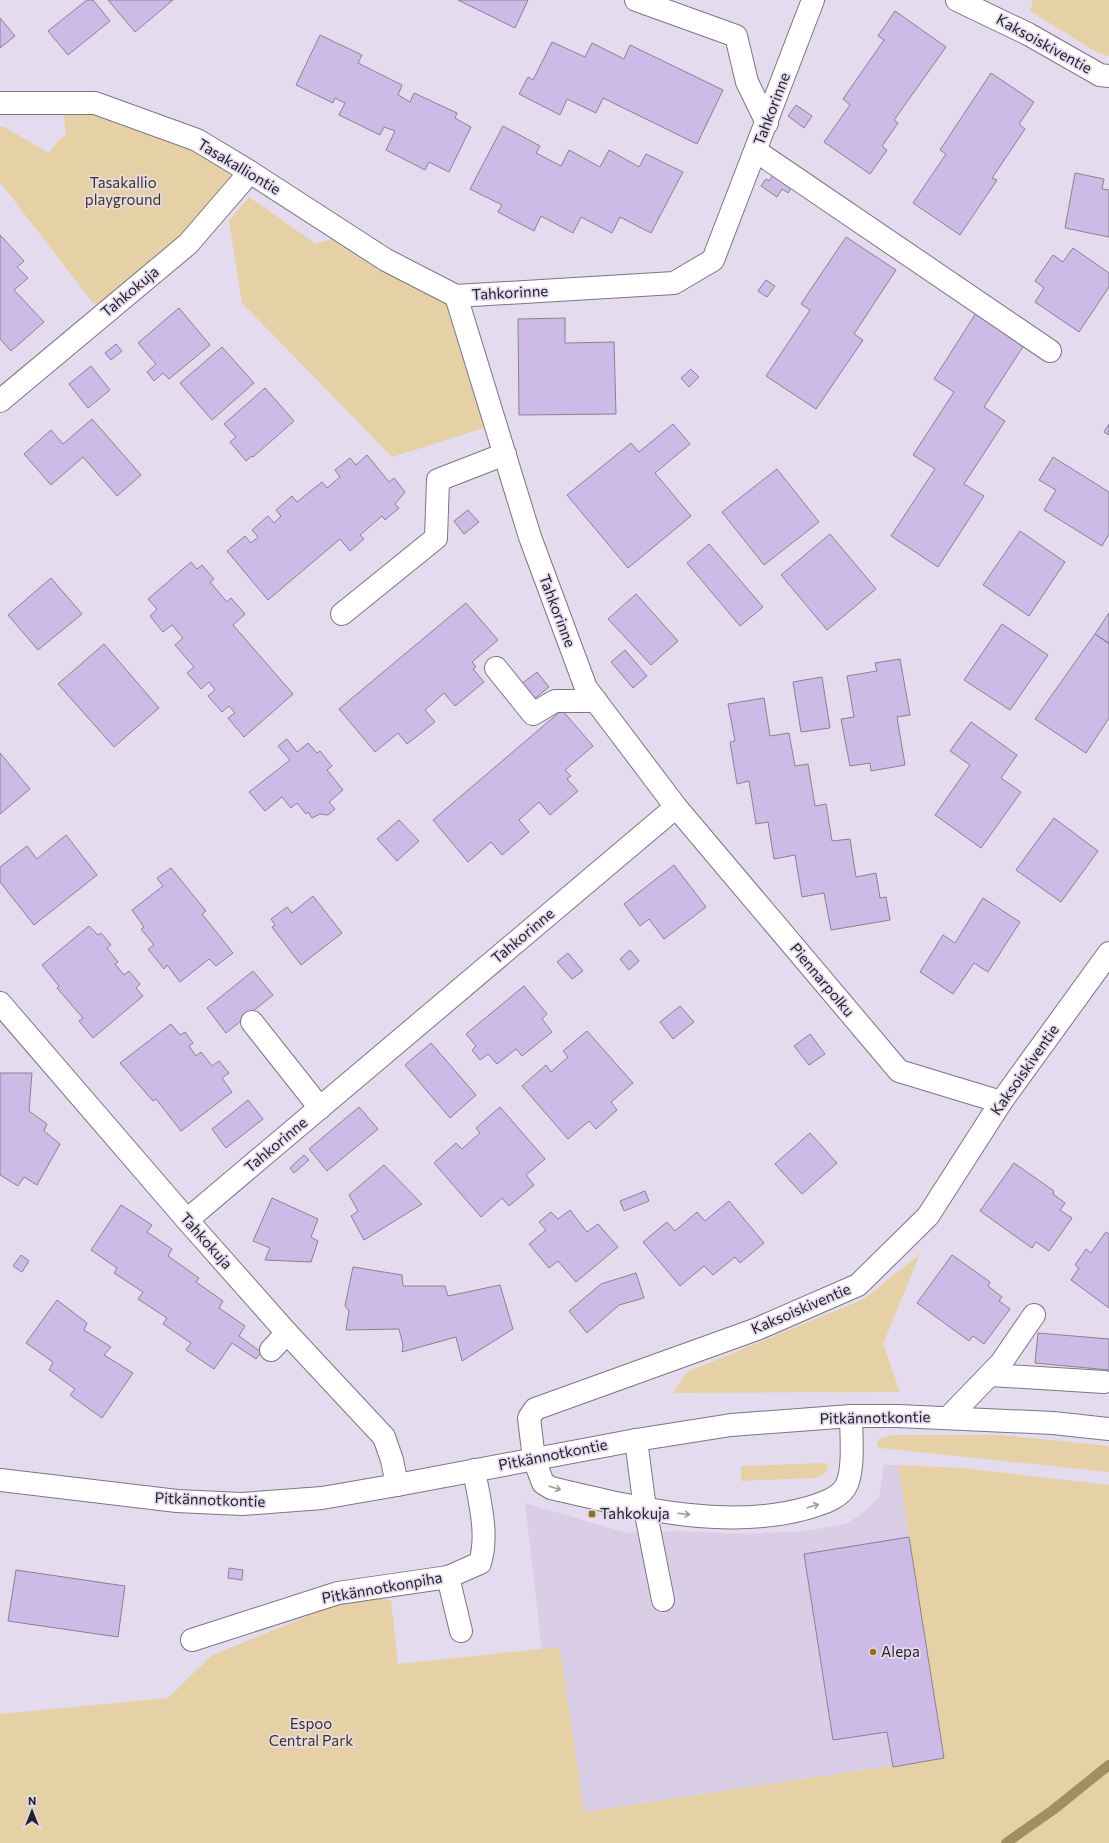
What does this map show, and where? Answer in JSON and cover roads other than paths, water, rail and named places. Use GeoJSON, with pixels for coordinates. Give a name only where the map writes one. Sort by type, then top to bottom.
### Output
{"type":"FeatureCollection","features":[{"type":"Feature","properties":{"kind":"street"},"geometry":{"type":"LineString","coordinates":[[636,0],[736,36],[747,82],[767,123]]}},
{"type":"Feature","properties":{"kind":"street","name":"Tahkorinne"},"geometry":{"type":"LineString","coordinates":[[187,1220],[676,807],[586,688],[535,551],[456,296],[674,283],[713,260],[767,123],[813,0]]}},
{"type":"Feature","properties":{"kind":"street","name":"Kaksoiskiventie"},"geometry":{"type":"LineString","coordinates":[[957,0],[1028,34],[1100,75],[1109,76]]}},
{"type":"Feature","properties":{"kind":"street","name":"Tasakalliontie"},"geometry":{"type":"LineString","coordinates":[[0,103],[95,103],[197,140],[250,172],[386,260],[456,296]]}},
{"type":"Feature","properties":{"kind":"street"},"geometry":{"type":"LineString","coordinates":[[756,151],[1050,351]]}},
{"type":"Feature","properties":{"kind":"street","name":"Tahkokuja"},"geometry":{"type":"LineString","coordinates":[[0,401],[188,244],[250,172]]}},
{"type":"Feature","properties":{"kind":"street"},"geometry":{"type":"LineString","coordinates":[[342,614],[436,538],[438,480],[504,454]]}},
{"type":"Feature","properties":{"kind":"street"},"geometry":{"type":"LineString","coordinates":[[496,668],[533,714],[555,701],[596,701]]}},
{"type":"Feature","properties":{"kind":"street","name":"Piennarpolku"},"geometry":{"type":"LineString","coordinates":[[676,807],[899,1071],[1001,1102]]}},
{"type":"Feature","properties":{"kind":"street","name":"Kaksoiskiventie"},"geometry":{"type":"LineString","coordinates":[[851,1416],[850,1472],[845,1488],[830,1501],[805,1509],[778,1514],[735,1517],[697,1516],[645,1509],[551,1488],[543,1483],[534,1459],[530,1418],[535,1409],[757,1329],[858,1285],[928,1216],[1001,1102],[1109,953]]}},
{"type":"Feature","properties":{"kind":"street","name":"Tahkokuja"},"geometry":{"type":"LineString","coordinates":[[0,1002],[187,1220],[287,1333],[384,1437],[392,1460],[397,1485]]}},
{"type":"Feature","properties":{"kind":"street"},"geometry":{"type":"LineString","coordinates":[[252,1022],[320,1108]]}},
{"type":"Feature","properties":{"kind":"street"},"geometry":{"type":"LineString","coordinates":[[949,1417],[1001,1363],[1034,1315]]}},
{"type":"Feature","properties":{"kind":"street"},"geometry":{"type":"LineString","coordinates":[[271,1350],[287,1333]]}},
{"type":"Feature","properties":{"kind":"street"},"geometry":{"type":"LineString","coordinates":[[990,1375],[1104,1382]]}},
{"type":"Feature","properties":{"kind":"street","name":"Pitkännotkontie"},"geometry":{"type":"LineString","coordinates":[[0,1480],[177,1501],[242,1504],[322,1498],[636,1440],[732,1425],[851,1416],[949,1417],[1053,1423],[1109,1429]]}},
{"type":"Feature","properties":{"kind":"street"},"geometry":{"type":"LineString","coordinates":[[636,1440],[645,1509],[663,1600]]}},
{"type":"Feature","properties":{"kind":"street","name":"Pitkännotkonpiha"},"geometry":{"type":"LineString","coordinates":[[192,1640],[338,1593],[448,1577],[480,1563],[484,1550],[484,1537],[474,1470]]}},
{"type":"Feature","properties":{"kind":"street"},"geometry":{"type":"LineString","coordinates":[[448,1577],[461,1631]]}},
{"type":"Feature","properties":{"kind":"waterway"},"geometry":{"type":"LineString","coordinates":[[1006,1843],[1053,1810],[1109,1765]]}},
{"type":"Feature","properties":{"kind":"place","name":"Tahkokuja"},"geometry":{"type":"Point","coordinates":[592,1514]}},
{"type":"Feature","properties":{"kind":"place","name":"Alepa"},"geometry":{"type":"Point","coordinates":[873,1652]}},
{"type":"Feature","properties":{"kind":"park label","name":"Tasakallio playground"},"geometry":{"type":"Point","coordinates":[123,192]}},
{"type":"Feature","properties":{"kind":"park label","name":"Espoo Central Park"},"geometry":{"type":"Point","coordinates":[311,1732]}}]}
